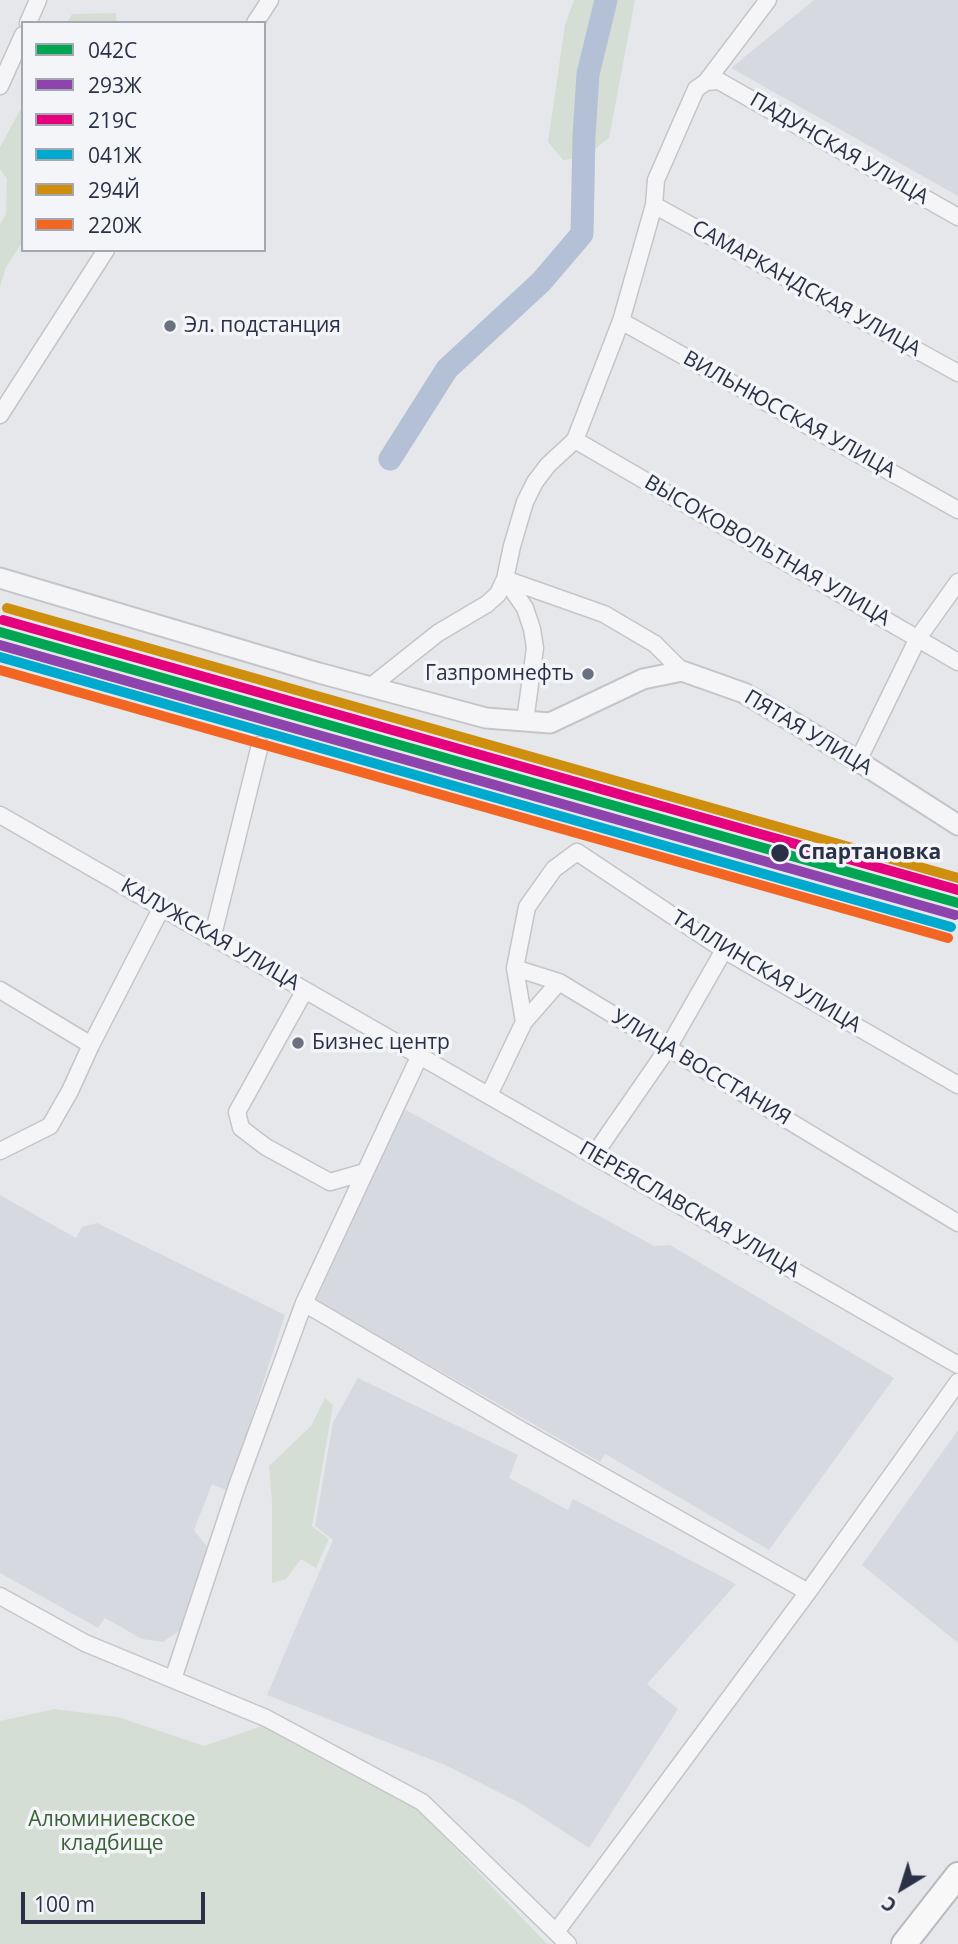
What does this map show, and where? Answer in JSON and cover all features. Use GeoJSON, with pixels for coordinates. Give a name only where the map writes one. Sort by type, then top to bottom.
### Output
{"type":"FeatureCollection","features":[{"type":"Feature","properties":{"kind":"highway"},"geometry":{"type":"LineString","coordinates":[[904,1944],[958,1875]]}},
{"type":"Feature","properties":{"kind":"street"},"geometry":{"type":"LineString","coordinates":[[29,21],[38,0]]}},
{"type":"Feature","properties":{"kind":"street"},"geometry":{"type":"LineString","coordinates":[[256,21],[270,0]]}},
{"type":"Feature","properties":{"kind":"street"},"geometry":{"type":"LineString","coordinates":[[370,687],[438,633],[487,604],[498,593],[505,579],[525,502],[535,482],[548,465],[575,440],[621,321],[654,205],[656,180],[696,89],[713,82],[768,0]]}},
{"type":"Feature","properties":{"kind":"street"},"geometry":{"type":"LineString","coordinates":[[0,86],[21,39]]}},
{"type":"Feature","properties":{"kind":"street","name":"ПАДУНСКАЯ УЛИЦА"},"geometry":{"type":"LineString","coordinates":[[713,82],[958,217]]}},
{"type":"Feature","properties":{"kind":"street","name":"САМАРКАНДСКАЯ УЛИЦА"},"geometry":{"type":"LineString","coordinates":[[654,205],[958,373]]}},
{"type":"Feature","properties":{"kind":"street"},"geometry":{"type":"LineString","coordinates":[[0,415],[105,252]]}},
{"type":"Feature","properties":{"kind":"street","name":"ВИЛЬНЮССКАЯ УЛИЦА"},"geometry":{"type":"LineString","coordinates":[[621,321],[958,510]]}},
{"type":"Feature","properties":{"kind":"street","name":"ВЫСОКОВОЛЬТНАЯ УЛИЦА"},"geometry":{"type":"LineString","coordinates":[[575,440],[958,662]]}},
{"type":"Feature","properties":{"kind":"street"},"geometry":{"type":"LineString","coordinates":[[0,578],[370,687],[486,718],[550,723],[643,679],[682,671]]}},
{"type":"Feature","properties":{"kind":"street"},"geometry":{"type":"LineString","coordinates":[[505,579],[525,608],[534,638],[525,721]]}},
{"type":"Feature","properties":{"kind":"street","name":"ПЯТАЯ УЛИЦА"},"geometry":{"type":"LineString","coordinates":[[505,579],[604,614],[655,644],[682,671],[744,692],[958,825]]}},
{"type":"Feature","properties":{"kind":"street"},"geometry":{"type":"LineString","coordinates":[[858,761],[918,638],[958,582]]}},
{"type":"Feature","properties":{"kind":"street"},"geometry":{"type":"LineString","coordinates":[[213,935],[260,745]]}},
{"type":"Feature","properties":{"kind":"street","name":"КАЛУЖСКАЯ УЛИЦА"},"geometry":{"type":"LineString","coordinates":[[0,815],[420,1055]]}},
{"type":"Feature","properties":{"kind":"street","name":"ТАЛЛИНСКАЯ УЛИЦА"},"geometry":{"type":"LineString","coordinates":[[515,968],[527,907],[554,869],[577,852],[724,950],[958,1085]]}},
{"type":"Feature","properties":{"kind":"street"},"geometry":{"type":"LineString","coordinates":[[0,1151],[50,1126],[162,907]]}},
{"type":"Feature","properties":{"kind":"street"},"geometry":{"type":"LineString","coordinates":[[594,1155],[668,1048],[724,950]]}},
{"type":"Feature","properties":{"kind":"street"},"geometry":{"type":"LineString","coordinates":[[515,968],[524,1022]]}},
{"type":"Feature","properties":{"kind":"street","name":"УЛИЦА ВОССТАНИЯ"},"geometry":{"type":"LineString","coordinates":[[515,968],[559,982],[958,1223]]}},
{"type":"Feature","properties":{"kind":"street"},"geometry":{"type":"LineString","coordinates":[[489,1095],[524,1022],[559,982]]}},
{"type":"Feature","properties":{"kind":"street"},"geometry":{"type":"LineString","coordinates":[[0,990],[91,1045]]}},
{"type":"Feature","properties":{"kind":"street"},"geometry":{"type":"LineString","coordinates":[[305,990],[237,1112],[241,1128],[266,1147],[330,1182],[365,1171]]}},
{"type":"Feature","properties":{"kind":"street"},"geometry":{"type":"LineString","coordinates":[[173,1679],[237,1486],[304,1303],[420,1055]]}},
{"type":"Feature","properties":{"kind":"street","name":"ПЕРЕЯСЛАВСКАЯ УЛИЦА"},"geometry":{"type":"LineString","coordinates":[[420,1055],[958,1365]]}},
{"type":"Feature","properties":{"kind":"street"},"geometry":{"type":"LineString","coordinates":[[304,1303],[521,1430],[808,1592]]}},
{"type":"Feature","properties":{"kind":"street"},"geometry":{"type":"LineString","coordinates":[[0,1597],[85,1643],[266,1718],[422,1802],[562,1938],[958,1382]]}},
{"type":"Feature","properties":{"kind":"shaded area"},"geometry":{"type":"Polygon","coordinates":[[[814,0],[958,0],[958,196],[731,68],[814,0]]]}},
{"type":"Feature","properties":{"kind":"shaded area"},"geometry":{"type":"Polygon","coordinates":[[[404,1109],[654,1246],[670,1245],[894,1378],[769,1550],[605,1454],[600,1462],[316,1300],[404,1109]]]}},
{"type":"Feature","properties":{"kind":"shaded area"},"geometry":{"type":"Polygon","coordinates":[[[0,1195],[76,1238],[82,1227],[97,1223],[285,1315],[228,1491],[212,1484],[194,1530],[208,1548],[180,1630],[163,1642],[142,1639],[105,1618],[98,1628],[0,1573],[0,1195]]]}},
{"type":"Feature","properties":{"kind":"shaded area"},"geometry":{"type":"Polygon","coordinates":[[[358,1378],[518,1455],[509,1478],[568,1510],[573,1499],[736,1584],[647,1684],[678,1709],[589,1848],[520,1803],[445,1765],[267,1695],[333,1540],[315,1526],[333,1422],[358,1378]]]}},
{"type":"Feature","properties":{"kind":"shaded area"},"geometry":{"type":"Polygon","coordinates":[[[958,1430],[958,1643],[862,1565],[958,1430]]]}},
{"type":"Feature","properties":{"kind":"green space"},"geometry":{"type":"Polygon","coordinates":[[[574,0],[635,0],[609,138],[585,157],[563,160],[548,142],[565,25],[574,0]]]}},
{"type":"Feature","properties":{"kind":"green space"},"geometry":{"type":"Polygon","coordinates":[[[116,13],[117,21],[68,21],[72,14],[116,13]]]}},
{"type":"Feature","properties":{"kind":"green space"},"geometry":{"type":"Polygon","coordinates":[[[21,109],[21,244],[6,267],[0,287],[0,224],[6,214],[7,179],[0,169],[0,147],[21,109]]]}},
{"type":"Feature","properties":{"kind":"green space"},"geometry":{"type":"Polygon","coordinates":[[[325,1398],[333,1405],[312,1526],[329,1539],[316,1568],[301,1559],[286,1579],[272,1583],[269,1466],[311,1426],[325,1398]]]}},
{"type":"Feature","properties":{"kind":"green space","name":"Алюминиевское кладбище"},"geometry":{"type":"Polygon","coordinates":[[[54,1709],[118,1717],[204,1746],[262,1726],[408,1799],[547,1944],[0,1944],[0,1721],[54,1709]]]}},
{"type":"Feature","properties":{"kind":"waterway"},"geometry":{"type":"LineString","coordinates":[[390,459],[447,369],[541,282],[582,234],[588,74],[606,0]]}},
{"type":"Feature","properties":{"kind":"railway"},"geometry":{"type":"LineString","coordinates":[[0,654],[958,929]]}},
{"type":"Feature","properties":{"kind":"transit line","name":"294Й"},"geometry":{"type":"LineString","coordinates":[[7,608],[958,878]]}},
{"type":"Feature","properties":{"kind":"transit line","name":"219С"},"geometry":{"type":"LineString","coordinates":[[3,620],[958,890]]}},
{"type":"Feature","properties":{"kind":"transit line","name":"042С"},"geometry":{"type":"LineString","coordinates":[[0,632],[958,903]]}},
{"type":"Feature","properties":{"kind":"transit line","name":"293Ж"},"geometry":{"type":"LineString","coordinates":[[0,645],[955,915]]}},
{"type":"Feature","properties":{"kind":"transit line","name":"041Ж"},"geometry":{"type":"LineString","coordinates":[[0,657],[951,927]]}},
{"type":"Feature","properties":{"kind":"transit line","name":"220Ж"},"geometry":{"type":"LineString","coordinates":[[0,670],[948,938]]}},
{"type":"Feature","properties":{"kind":"place","name":"Эл. подстанция"},"geometry":{"type":"Point","coordinates":[170,326]}},
{"type":"Feature","properties":{"kind":"place","name":"Газпромнефть"},"geometry":{"type":"Point","coordinates":[588,674]}},
{"type":"Feature","properties":{"kind":"place","name":"Спартановка"},"geometry":{"type":"Point","coordinates":[780,853]}},
{"type":"Feature","properties":{"kind":"place","name":"Бизнес центр"},"geometry":{"type":"Point","coordinates":[298,1043]}}]}
